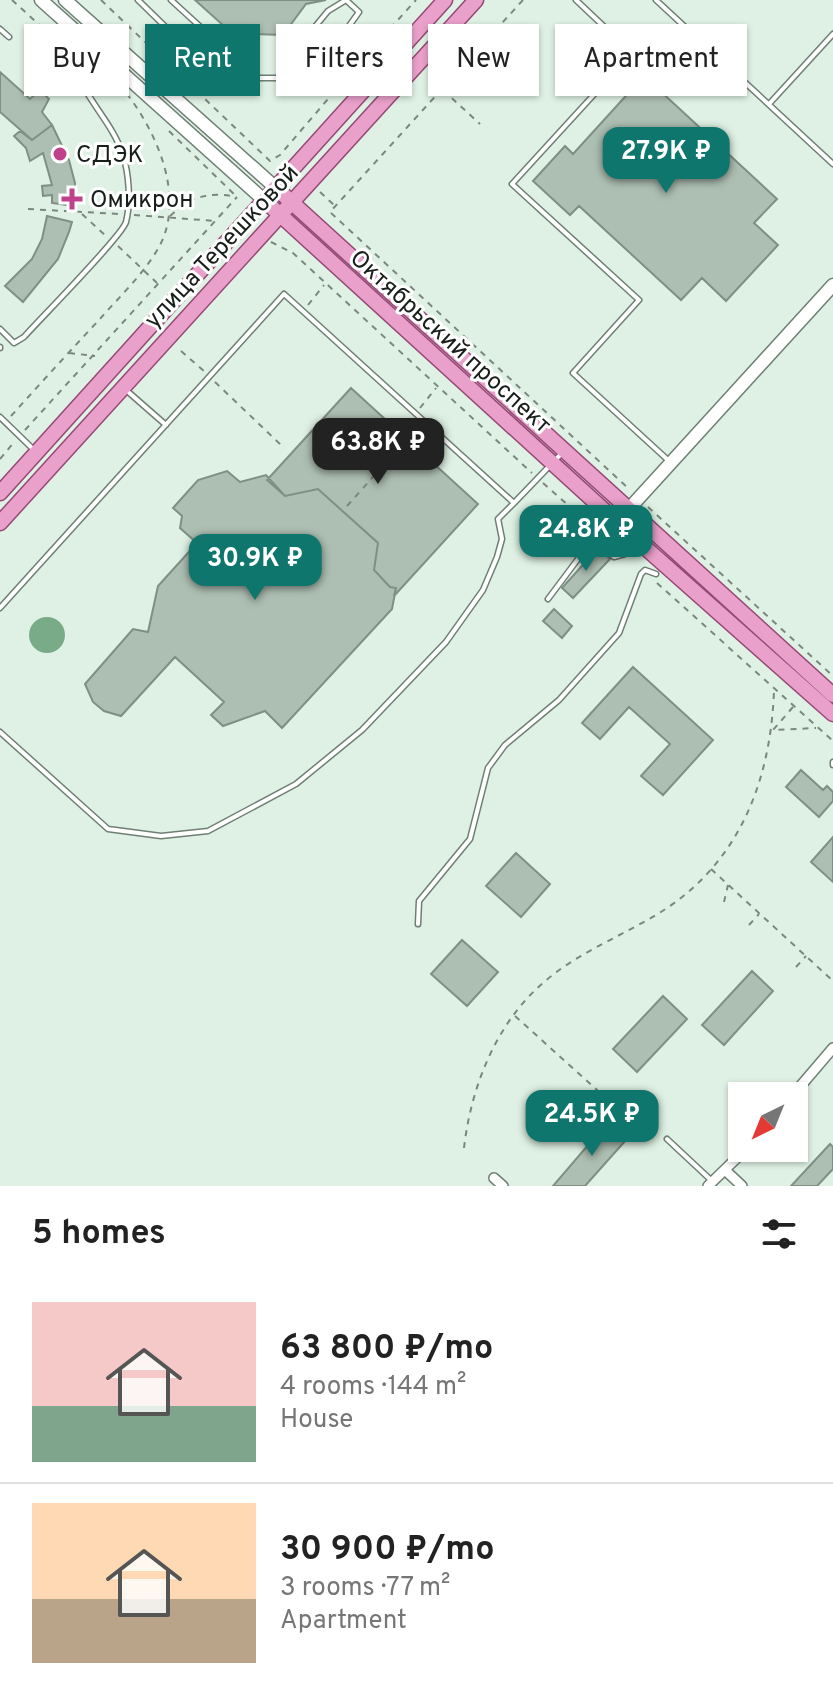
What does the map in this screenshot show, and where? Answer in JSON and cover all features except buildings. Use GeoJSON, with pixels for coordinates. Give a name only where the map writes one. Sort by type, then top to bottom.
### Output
{"type":"FeatureCollection","features":[{"type":"Feature","properties":{"kind":"main road","name":"Октябрьский проспект"},"geometry":{"type":"LineString","coordinates":[[41,0],[64,24]]}},
{"type":"Feature","properties":{"kind":"main road","name":"улица Терешковой"},"geometry":{"type":"LineString","coordinates":[[412,37],[445,0]]}},
{"type":"Feature","properties":{"kind":"main road","name":"улица Терешковой"},"geometry":{"type":"LineString","coordinates":[[0,523],[121,386],[476,0]]}},
{"type":"Feature","properties":{"kind":"main road","name":"Октябрьский проспект"},"geometry":{"type":"LineString","coordinates":[[68,1],[564,451],[634,504],[833,695]]}},
{"type":"Feature","properties":{"kind":"main road","name":"Октябрьский проспект"},"geometry":{"type":"LineString","coordinates":[[129,84],[265,201],[640,543],[833,714]]}},
{"type":"Feature","properties":{"kind":"main road","name":"улица Терешковой"},"geometry":{"type":"LineString","coordinates":[[0,493],[359,96]]}},
{"type":"Feature","properties":{"kind":"main road"},"geometry":{"type":"LineString","coordinates":[[617,522],[833,285]]}},
{"type":"Feature","properties":{"kind":"street"},"geometry":{"type":"LineString","coordinates":[[804,1082],[833,1048]]}},
{"type":"Feature","properties":{"kind":"street"},"geometry":{"type":"LineString","coordinates":[[711,1184],[734,1162]]}},
{"type":"Feature","properties":{"kind":"street"},"geometry":{"type":"LineString","coordinates":[[726,1171],[742,1186]]}},
{"type":"Feature","properties":{"kind":"street"},"geometry":{"type":"LineString","coordinates":[[494,1178],[503,1186]]}},
{"type":"Feature","properties":{"kind":"lane"},"geometry":{"type":"LineString","coordinates":[[138,0],[163,24]]}},
{"type":"Feature","properties":{"kind":"lane"},"geometry":{"type":"LineString","coordinates":[[171,0],[197,24]]}},
{"type":"Feature","properties":{"kind":"lane"},"geometry":{"type":"LineString","coordinates":[[317,24],[328,11],[346,0],[359,12],[350,24]]}},
{"type":"Feature","properties":{"kind":"lane"},"geometry":{"type":"LineString","coordinates":[[576,0],[632,53],[512,184],[639,300],[573,373],[670,462]]}},
{"type":"Feature","properties":{"kind":"lane"},"geometry":{"type":"LineString","coordinates":[[656,0],[833,164]]}},
{"type":"Feature","properties":{"kind":"lane"},"geometry":{"type":"LineString","coordinates":[[0,29],[9,37]]}},
{"type":"Feature","properties":{"kind":"lane"},"geometry":{"type":"LineString","coordinates":[[770,103],[833,34]]}},
{"type":"Feature","properties":{"kind":"lane"},"geometry":{"type":"LineString","coordinates":[[0,329],[14,343],[24,337],[126,225],[129,199],[123,155],[104,114],[91,96]]}},
{"type":"Feature","properties":{"kind":"lane"},"geometry":{"type":"LineString","coordinates":[[0,608],[284,294],[514,503]]}},
{"type":"Feature","properties":{"kind":"lane"},"geometry":{"type":"LineString","coordinates":[[121,386],[166,425]]}},
{"type":"Feature","properties":{"kind":"lane"},"geometry":{"type":"LineString","coordinates":[[0,417],[36,453]]}},
{"type":"Feature","properties":{"kind":"lane"},"geometry":{"type":"LineString","coordinates":[[0,732],[108,829],[161,836],[208,831],[296,784],[362,730],[435,653],[483,590],[502,539],[498,519],[564,451]]}},
{"type":"Feature","properties":{"kind":"lane"},"geometry":{"type":"LineString","coordinates":[[602,508],[591,525],[593,539],[614,557],[625,554],[640,543]]}},
{"type":"Feature","properties":{"kind":"lane"},"geometry":{"type":"LineString","coordinates":[[548,599],[593,539]]}},
{"type":"Feature","properties":{"kind":"lane"},"geometry":{"type":"LineString","coordinates":[[418,924],[419,901],[470,839],[488,768],[505,745],[559,700],[619,633],[645,570],[655,556]]}},
{"type":"Feature","properties":{"kind":"lane"},"geometry":{"type":"LineString","coordinates":[[645,570],[654,576]]}},
{"type":"Feature","properties":{"kind":"lane"},"geometry":{"type":"LineString","coordinates":[[667,1139],[711,1184]]}},
{"type":"Feature","properties":{"kind":"path"},"geometry":{"type":"LineString","coordinates":[[12,0],[38,24]]}},
{"type":"Feature","properties":{"kind":"path"},"geometry":{"type":"LineString","coordinates":[[101,0],[270,161],[280,155]]}},
{"type":"Feature","properties":{"kind":"path"},"geometry":{"type":"LineString","coordinates":[[501,24],[523,0]]}},
{"type":"Feature","properties":{"kind":"path"},"geometry":{"type":"LineString","coordinates":[[5,422],[140,274],[160,244],[169,217],[168,191],[155,135],[127,93],[140,104]]}},
{"type":"Feature","properties":{"kind":"path"},"geometry":{"type":"LineString","coordinates":[[436,96],[330,212],[634,504],[833,676]]}},
{"type":"Feature","properties":{"kind":"path"},"geometry":{"type":"LineString","coordinates":[[450,96],[480,124]]}},
{"type":"Feature","properties":{"kind":"path"},"geometry":{"type":"LineString","coordinates":[[161,124],[237,197]]}},
{"type":"Feature","properties":{"kind":"path"},"geometry":{"type":"LineString","coordinates":[[320,192],[335,206]]}},
{"type":"Feature","properties":{"kind":"path"},"geometry":{"type":"LineString","coordinates":[[169,217],[198,195],[219,193],[237,197]]}},
{"type":"Feature","properties":{"kind":"path"},"geometry":{"type":"LineString","coordinates":[[0,459],[237,197]]}},
{"type":"Feature","properties":{"kind":"path"},"geometry":{"type":"LineString","coordinates":[[80,212],[158,283]]}},
{"type":"Feature","properties":{"kind":"path"},"geometry":{"type":"LineString","coordinates":[[270,241],[293,253],[426,378]]}},
{"type":"Feature","properties":{"kind":"path"},"geometry":{"type":"LineString","coordinates":[[303,311],[325,284]]}},
{"type":"Feature","properties":{"kind":"path"},"geometry":{"type":"LineString","coordinates":[[181,351],[281,445]]}},
{"type":"Feature","properties":{"kind":"path"},"geometry":{"type":"LineString","coordinates":[[68,353],[95,356]]}},
{"type":"Feature","properties":{"kind":"path"},"geometry":{"type":"LineString","coordinates":[[347,506],[416,429],[416,413],[437,387]]}},
{"type":"Feature","properties":{"kind":"path"},"geometry":{"type":"LineString","coordinates":[[654,576],[833,741]]}},
{"type":"Feature","properties":{"kind":"path"},"geometry":{"type":"LineString","coordinates":[[464,1148],[467,1121],[487,1058],[513,1015],[542,984],[572,960],[666,909],[711,869],[749,812],[765,770],[773,730],[775,689]]}},
{"type":"Feature","properties":{"kind":"path"},"geometry":{"type":"LineString","coordinates":[[773,730],[794,706]]}},
{"type":"Feature","properties":{"kind":"path"},"geometry":{"type":"LineString","coordinates":[[773,730],[819,728]]}},
{"type":"Feature","properties":{"kind":"path"},"geometry":{"type":"LineString","coordinates":[[711,869],[833,981]]}},
{"type":"Feature","properties":{"kind":"path"},"geometry":{"type":"LineString","coordinates":[[724,902],[728,885]]}},
{"type":"Feature","properties":{"kind":"path"},"geometry":{"type":"LineString","coordinates":[[749,925],[760,914]]}},
{"type":"Feature","properties":{"kind":"path"},"geometry":{"type":"LineString","coordinates":[[796,967],[806,956]]}},
{"type":"Feature","properties":{"kind":"path"},"geometry":{"type":"LineString","coordinates":[[513,1015],[648,1136]]}},
{"type":"Feature","properties":{"kind":"shaded area"},"geometry":{"type":"Polygon","coordinates":[[[47,617],[60,622],[65,635],[60,648],[47,653],[34,648],[29,635],[34,622],[47,617]]]}},
{"type":"Feature","properties":{"kind":"place","name":"СДЭК"},"geometry":{"type":"Point","coordinates":[60,154]}},
{"type":"Feature","properties":{"kind":"place","name":"Омикрон"},"geometry":{"type":"Point","coordinates":[72,199]}}]}
